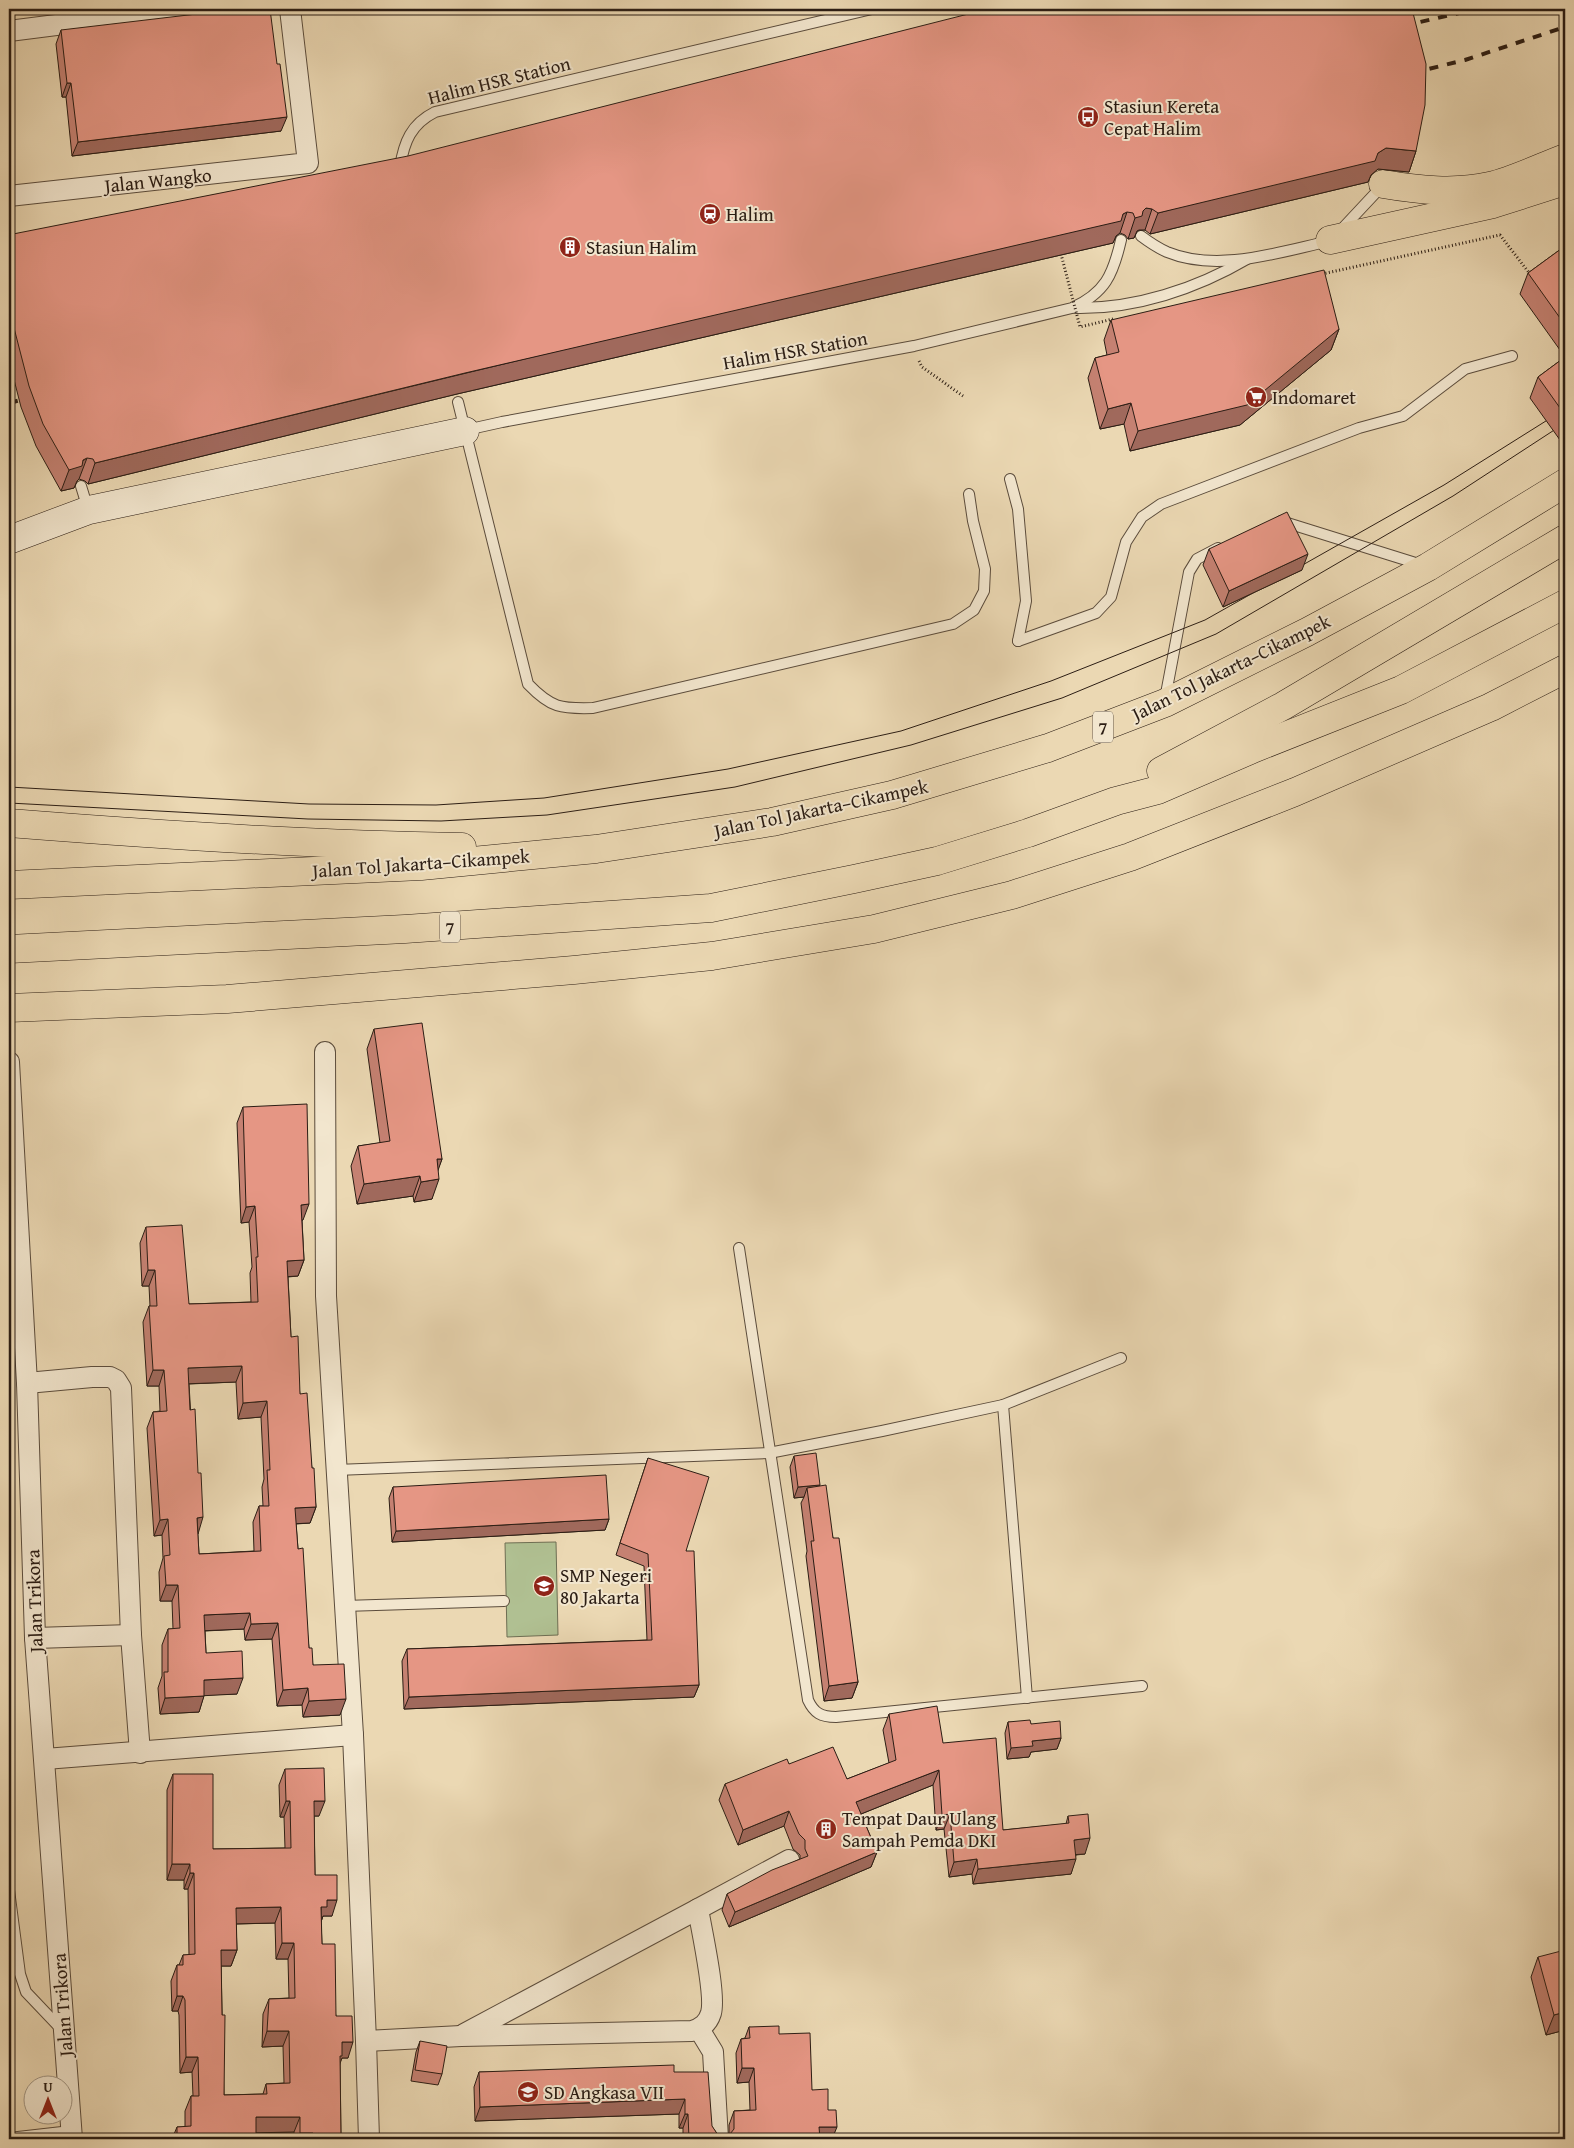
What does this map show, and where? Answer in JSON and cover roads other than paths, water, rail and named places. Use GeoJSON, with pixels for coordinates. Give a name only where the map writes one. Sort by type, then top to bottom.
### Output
{"type":"FeatureCollection","features":[{"type":"Feature","properties":{"kind":"highway"},"geometry":{"type":"LineString","coordinates":[[1383,182],[1419,190],[1490,186],[1565,158]]}},
{"type":"Feature","properties":{"kind":"highway"},"geometry":{"type":"LineString","coordinates":[[1330,240],[1493,204],[1565,181]]}},
{"type":"Feature","properties":{"kind":"highway","name":"Jalan Tol Jakarta–Cikampek"},"geometry":{"type":"LineString","coordinates":[[9,885],[421,866],[596,849],[772,822],[892,795],[1048,748],[1164,703],[1307,632],[1428,567],[1565,483]]}},
{"type":"Feature","properties":{"kind":"highway","name":"7"},"geometry":{"type":"LineString","coordinates":[[1116,801],[1151,776],[1283,706],[1565,539]]}},
{"type":"Feature","properties":{"kind":"highway","name":"7"},"geometry":{"type":"LineString","coordinates":[[9,949],[414,929],[711,908],[937,860],[1028,833],[1116,801],[1158,790],[1255,748],[1401,690],[1565,604]]}},
{"type":"Feature","properties":{"kind":"highway"},"geometry":{"type":"LineString","coordinates":[[9,1008],[227,999],[574,970],[712,956],[874,929],[1012,895],[1130,856],[1295,792],[1491,706],[1565,669]]}},
{"type":"Feature","properties":{"kind":"highway"},"geometry":{"type":"LineString","coordinates":[[9,823],[141,834],[290,842],[596,849]]}},
{"type":"Feature","properties":{"kind":"street"},"geometry":{"type":"LineString","coordinates":[[9,31],[182,9]]}},
{"type":"Feature","properties":{"kind":"street","name":"Jalan Wangko"},"geometry":{"type":"LineString","coordinates":[[9,196],[308,162],[290,9]]}},
{"type":"Feature","properties":{"kind":"street"},"geometry":{"type":"LineString","coordinates":[[9,540],[85,498],[465,430]]}},
{"type":"Feature","properties":{"kind":"street"},"geometry":{"type":"LineString","coordinates":[[9,557],[47,544],[85,498]]}},
{"type":"Feature","properties":{"kind":"street"},"geometry":{"type":"LineString","coordinates":[[325,1052],[326,1296],[353,1735],[369,2139]]}},
{"type":"Feature","properties":{"kind":"street","name":"Jalan Trikora"},"geometry":{"type":"LineString","coordinates":[[9,1062],[27,1383],[35,1638],[71,2135]]}},
{"type":"Feature","properties":{"kind":"street"},"geometry":{"type":"LineString","coordinates":[[27,1383],[102,1376],[110,1377],[120,1383],[122,1393],[131,1635],[140,1753]]}},
{"type":"Feature","properties":{"kind":"street"},"geometry":{"type":"LineString","coordinates":[[35,1638],[131,1635]]}},
{"type":"Feature","properties":{"kind":"street"},"geometry":{"type":"LineString","coordinates":[[45,1759],[353,1735]]}},
{"type":"Feature","properties":{"kind":"street"},"geometry":{"type":"LineString","coordinates":[[460,2036],[789,1860]]}},
{"type":"Feature","properties":{"kind":"street"},"geometry":{"type":"LineString","coordinates":[[366,2041],[460,2036],[692,2031],[699,2029],[708,2020],[712,2003],[698,1909]]}},
{"type":"Feature","properties":{"kind":"street"},"geometry":{"type":"LineString","coordinates":[[699,2029],[713,2052],[718,2139]]}},
{"type":"Feature","properties":{"kind":"lane","name":"Halim HSR Station"},"geometry":{"type":"LineString","coordinates":[[400,167],[404,148],[415,125],[435,112],[872,9]]}},
{"type":"Feature","properties":{"kind":"lane"},"geometry":{"type":"LineString","coordinates":[[1141,236],[1165,252],[1195,260],[1249,258],[1330,240],[1383,182]]}},
{"type":"Feature","properties":{"kind":"lane","name":"Halim HSR Station"},"geometry":{"type":"LineString","coordinates":[[465,430],[914,346],[1072,308],[1084,303],[1102,289],[1113,270],[1121,240]]}},
{"type":"Feature","properties":{"kind":"lane"},"geometry":{"type":"LineString","coordinates":[[1072,308],[1113,306],[1173,292],[1222,274],[1249,258]]}},
{"type":"Feature","properties":{"kind":"lane"},"geometry":{"type":"LineString","coordinates":[[1010,479],[1018,509],[1026,601],[1018,641],[1096,613],[1111,597],[1126,542],[1142,517],[1161,504],[1359,428],[1403,416],[1465,369],[1512,356]]}},
{"type":"Feature","properties":{"kind":"lane"},"geometry":{"type":"LineString","coordinates":[[458,402],[528,684],[544,701],[567,708],[593,708],[953,624],[974,610],[984,591],[985,569],[973,521],[969,494]]}},
{"type":"Feature","properties":{"kind":"lane"},"geometry":{"type":"LineString","coordinates":[[1269,522],[1284,521],[1428,567]]}},
{"type":"Feature","properties":{"kind":"lane"},"geometry":{"type":"LineString","coordinates":[[1164,703],[1189,572],[1197,559],[1229,542]]}},
{"type":"Feature","properties":{"kind":"lane"},"geometry":{"type":"LineString","coordinates":[[739,1248],[808,1700],[815,1712],[820,1716],[836,1717],[1142,1686]]}},
{"type":"Feature","properties":{"kind":"lane"},"geometry":{"type":"LineString","coordinates":[[336,1470],[769,1453],[1003,1405],[1121,1358]]}},
{"type":"Feature","properties":{"kind":"lane"},"geometry":{"type":"LineString","coordinates":[[1003,1405],[1027,1698]]}},
{"type":"Feature","properties":{"kind":"lane"},"geometry":{"type":"LineString","coordinates":[[344,1606],[504,1601]]}},
{"type":"Feature","properties":{"kind":"lane"},"geometry":{"type":"LineString","coordinates":[[9,1890],[20,1974],[26,1992],[63,2031]]}},
{"type":"Feature","properties":{"kind":"lane"},"geometry":{"type":"LineString","coordinates":[[9,2138],[71,2135]]}},
{"type":"Feature","properties":{"kind":"tram line"},"geometry":{"type":"LineString","coordinates":[[1292,571],[1444,485],[1565,409]]}},
{"type":"Feature","properties":{"kind":"tram line"},"geometry":{"type":"LineString","coordinates":[[9,803],[308,819],[441,821],[547,815],[735,787],[911,745],[1062,698],[1216,634],[1453,496],[1565,423]]}},
{"type":"Feature","properties":{"kind":"tram line"},"geometry":{"type":"LineString","coordinates":[[9,787],[309,804],[436,805],[544,798],[728,769],[901,731],[1051,681],[1205,620],[1260,589]]}},
{"type":"Feature","properties":{"kind":"railway"},"geometry":{"type":"LineString","coordinates":[[1403,26],[1476,9]]}},
{"type":"Feature","properties":{"kind":"railway"},"geometry":{"type":"LineString","coordinates":[[1412,73],[1465,60],[1565,27]]}},
{"type":"Feature","properties":{"kind":"railway"},"geometry":{"type":"LineString","coordinates":[[9,403],[32,397]]}},
{"type":"Feature","properties":{"kind":"place","name":"Stasiun Kereta Cepat Halim"},"geometry":{"type":"Point","coordinates":[1088,117]}},
{"type":"Feature","properties":{"kind":"place","name":"Halim"},"geometry":{"type":"Point","coordinates":[710,214]}},
{"type":"Feature","properties":{"kind":"place","name":"Stasiun Halim"},"geometry":{"type":"Point","coordinates":[570,247]}},
{"type":"Feature","properties":{"kind":"place","name":"Indomaret"},"geometry":{"type":"Point","coordinates":[1256,397]}},
{"type":"Feature","properties":{"kind":"place","name":"SMP Negeri 80 Jakarta"},"geometry":{"type":"Point","coordinates":[544,1586]}},
{"type":"Feature","properties":{"kind":"place","name":"Tempat Daur Ulang Sampah Pemda DKI"},"geometry":{"type":"Point","coordinates":[826,1829]}},
{"type":"Feature","properties":{"kind":"place","name":"SD Angkasa VII"},"geometry":{"type":"Point","coordinates":[528,2092]}}]}
